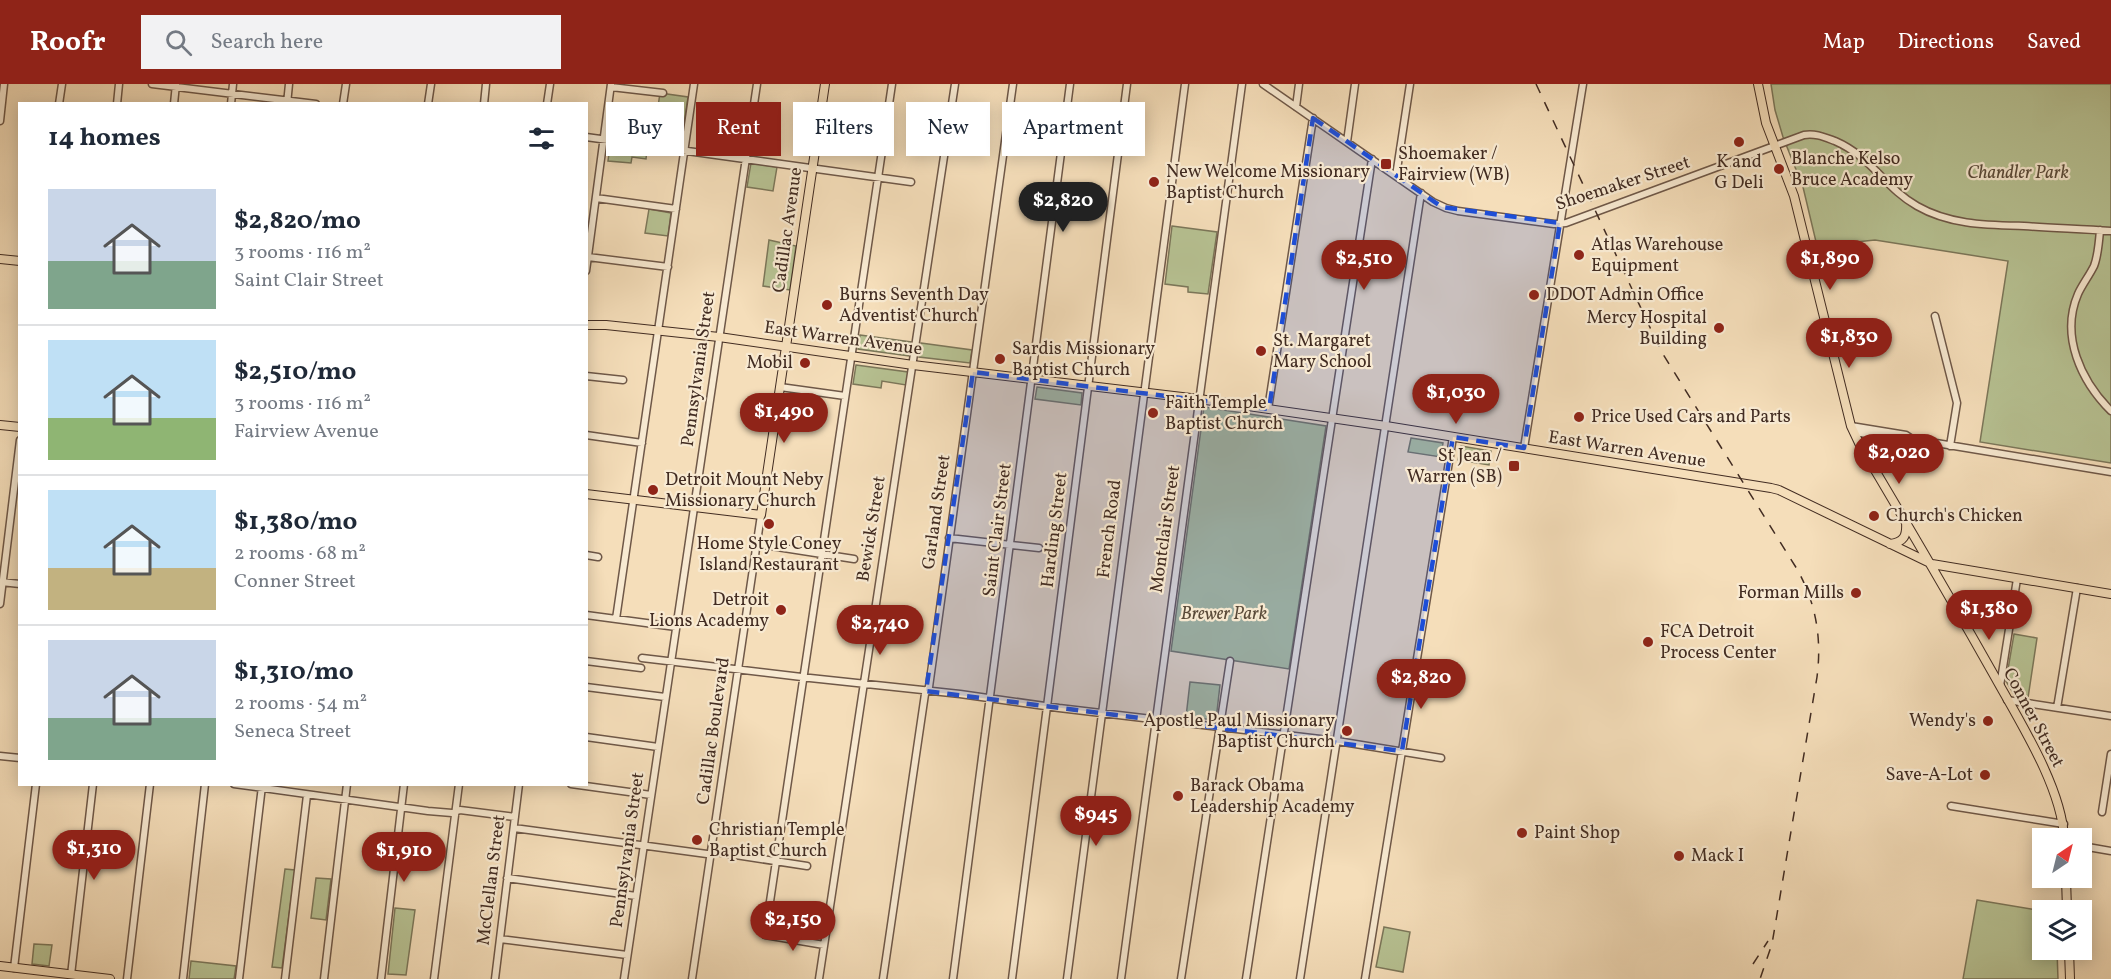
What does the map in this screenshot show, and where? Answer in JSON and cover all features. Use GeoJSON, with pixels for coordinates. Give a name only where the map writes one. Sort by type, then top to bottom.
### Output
{"type":"FeatureCollection","features":[{"type":"Feature","properties":{"kind":"main road","name":"Cadillac Avenue"},"geometry":{"type":"LineString","coordinates":[[786,345],[825,84]]}},
{"type":"Feature","properties":{"kind":"main road","name":"Conner Street"},"geometry":{"type":"LineString","coordinates":[[1758,84],[1763,113],[1794,196],[1852,429],[1932,564],[2000,686],[2054,791],[2064,828]]}},
{"type":"Feature","properties":{"kind":"main road"},"geometry":{"type":"LineString","coordinates":[[0,259],[18,261]]}},
{"type":"Feature","properties":{"kind":"main road","name":"East Warren Avenue"},"geometry":{"type":"LineString","coordinates":[[588,325],[658,330],[786,345],[973,372],[1199,399],[1386,426],[1779,490],[1932,564],[2111,594]]}},
{"type":"Feature","properties":{"kind":"main road","name":"Cadillac Boulevard"},"geometry":{"type":"LineString","coordinates":[[761,515],[786,345]]}},
{"type":"Feature","properties":{"kind":"main road"},"geometry":{"type":"LineString","coordinates":[[0,425],[18,427]]}},
{"type":"Feature","properties":{"kind":"main road"},"geometry":{"type":"LineString","coordinates":[[588,494],[761,515]]}},
{"type":"Feature","properties":{"kind":"main road"},"geometry":{"type":"LineString","coordinates":[[1890,543],[1904,539],[1905,520]]}},
{"type":"Feature","properties":{"kind":"main road"},"geometry":{"type":"LineString","coordinates":[[2069,960],[2070,979]]}},
{"type":"Feature","properties":{"kind":"main road"},"geometry":{"type":"LineString","coordinates":[[0,966],[110,979]]}},
{"type":"Feature","properties":{"kind":"street"},"geometry":{"type":"LineString","coordinates":[[0,121],[4,84]]}},
{"type":"Feature","properties":{"kind":"street"},"geometry":{"type":"LineString","coordinates":[[59,102],[62,84]]}},
{"type":"Feature","properties":{"kind":"street"},"geometry":{"type":"LineString","coordinates":[[117,102],[119,84]]}},
{"type":"Feature","properties":{"kind":"street"},"geometry":{"type":"LineString","coordinates":[[152,84],[176,85],[287,102],[289,84]]}},
{"type":"Feature","properties":{"kind":"street"},"geometry":{"type":"LineString","coordinates":[[231,102],[233,84]]}},
{"type":"Feature","properties":{"kind":"street"},"geometry":{"type":"LineString","coordinates":[[343,102],[346,84]]}},
{"type":"Feature","properties":{"kind":"street"},"geometry":{"type":"LineString","coordinates":[[428,102],[431,84]]}},
{"type":"Feature","properties":{"kind":"street"},"geometry":{"type":"LineString","coordinates":[[484,102],[486,84]]}},
{"type":"Feature","properties":{"kind":"street"},"geometry":{"type":"LineString","coordinates":[[547,102],[550,84]]}},
{"type":"Feature","properties":{"kind":"street"},"geometry":{"type":"LineString","coordinates":[[616,619],[694,84]]}},
{"type":"Feature","properties":{"kind":"street","name":"Pennsylvania Street"},"geometry":{"type":"LineString","coordinates":[[624,979],[757,84]]}},
{"type":"Feature","properties":{"kind":"street"},"geometry":{"type":"LineString","coordinates":[[824,945],[765,935],[892,84]]}},
{"type":"Feature","properties":{"kind":"street","name":"Bewick Street"},"geometry":{"type":"LineString","coordinates":[[819,979],[955,84]]}},
{"type":"Feature","properties":{"kind":"street","name":"Garland Street"},"geometry":{"type":"LineString","coordinates":[[883,979],[926,691],[929,687],[1013,84]]}},
{"type":"Feature","properties":{"kind":"street","name":"Saint Clair Street"},"geometry":{"type":"LineString","coordinates":[[953,979],[1070,84]]}},
{"type":"Feature","properties":{"kind":"street","name":"Harding Street"},"geometry":{"type":"LineString","coordinates":[[1012,979],[1127,84]]}},
{"type":"Feature","properties":{"kind":"street","name":"French Road"},"geometry":{"type":"LineString","coordinates":[[1067,979],[1185,84]]}},
{"type":"Feature","properties":{"kind":"street","name":"Montclair Street"},"geometry":{"type":"LineString","coordinates":[[1121,979],[1242,84]]}},
{"type":"Feature","properties":{"kind":"street","name":"Shoemaker Street"},"geometry":{"type":"LineString","coordinates":[[1263,84],[1446,208],[1560,223],[1596,213],[1806,135],[1816,134],[1848,148],[1865,160],[1911,202],[1955,221],[2111,231]]}},
{"type":"Feature","properties":{"kind":"street"},"geometry":{"type":"LineString","coordinates":[[1296,106],[1299,84]]}},
{"type":"Feature","properties":{"kind":"street"},"geometry":{"type":"LineString","coordinates":[[1347,142],[1355,84]]}},
{"type":"Feature","properties":{"kind":"street"},"geometry":{"type":"LineString","coordinates":[[1396,176],[1410,84]]}},
{"type":"Feature","properties":{"kind":"street"},"geometry":{"type":"LineString","coordinates":[[1524,448],[1583,84]]}},
{"type":"Feature","properties":{"kind":"street"},"geometry":{"type":"LineString","coordinates":[[174,102],[176,85]]}},
{"type":"Feature","properties":{"kind":"street"},"geometry":{"type":"LineString","coordinates":[[663,93],[611,85],[588,257],[668,267]]}},
{"type":"Feature","properties":{"kind":"street"},"geometry":{"type":"LineString","coordinates":[[1269,409],[1313,118]]}},
{"type":"Feature","properties":{"kind":"street"},"geometry":{"type":"LineString","coordinates":[[588,137],[911,182]]}},
{"type":"Feature","properties":{"kind":"street"},"geometry":{"type":"LineString","coordinates":[[1246,979],[1372,159]]}},
{"type":"Feature","properties":{"kind":"street"},"geometry":{"type":"LineString","coordinates":[[1300,979],[1421,193]]}},
{"type":"Feature","properties":{"kind":"street"},"geometry":{"type":"LineString","coordinates":[[596,198],[676,209]]}},
{"type":"Feature","properties":{"kind":"street"},"geometry":{"type":"LineString","coordinates":[[2100,230],[2096,261],[2075,300],[2070,332],[2073,347],[2088,380],[2111,411]]}},
{"type":"Feature","properties":{"kind":"street"},"geometry":{"type":"LineString","coordinates":[[1935,316],[1957,403],[1950,446]]}},
{"type":"Feature","properties":{"kind":"street"},"geometry":{"type":"LineString","coordinates":[[588,375],[623,380]]}},
{"type":"Feature","properties":{"kind":"street"},"geometry":{"type":"LineString","coordinates":[[780,387],[845,396]]}},
{"type":"Feature","properties":{"kind":"street"},"geometry":{"type":"LineString","coordinates":[[1852,429],[1905,440],[1912,439],[2111,472]]}},
{"type":"Feature","properties":{"kind":"street"},"geometry":{"type":"LineString","coordinates":[[588,435],[642,443]]}},
{"type":"Feature","properties":{"kind":"street"},"geometry":{"type":"LineString","coordinates":[[1365,979],[1454,437]]}},
{"type":"Feature","properties":{"kind":"street"},"geometry":{"type":"LineString","coordinates":[[0,604],[18,455]]}},
{"type":"Feature","properties":{"kind":"street","name":"Cadillac Boulevard"},"geometry":{"type":"LineString","coordinates":[[692,979],[761,515]]}},
{"type":"Feature","properties":{"kind":"street"},"geometry":{"type":"LineString","coordinates":[[949,538],[1039,548]]}},
{"type":"Feature","properties":{"kind":"street"},"geometry":{"type":"LineString","coordinates":[[757,544],[854,559]]}},
{"type":"Feature","properties":{"kind":"street"},"geometry":{"type":"LineString","coordinates":[[588,555],[598,556]]}},
{"type":"Feature","properties":{"kind":"street"},"geometry":{"type":"LineString","coordinates":[[2000,686],[2017,579]]}},
{"type":"Feature","properties":{"kind":"street"},"geometry":{"type":"LineString","coordinates":[[1,582],[18,585]]}},
{"type":"Feature","properties":{"kind":"street"},"geometry":{"type":"LineString","coordinates":[[2057,708],[2076,588]]}},
{"type":"Feature","properties":{"kind":"street"},"geometry":{"type":"LineString","coordinates":[[588,615],[676,627]]}},
{"type":"Feature","properties":{"kind":"street"},"geometry":{"type":"LineString","coordinates":[[642,658],[1337,741],[1441,758]]}},
{"type":"Feature","properties":{"kind":"street"},"geometry":{"type":"LineString","coordinates":[[588,661],[641,668]]}},
{"type":"Feature","properties":{"kind":"street"},"geometry":{"type":"LineString","coordinates":[[1181,979],[1230,662]]}},
{"type":"Feature","properties":{"kind":"street"},"geometry":{"type":"LineString","coordinates":[[588,687],[665,698]]}},
{"type":"Feature","properties":{"kind":"street"},"geometry":{"type":"LineString","coordinates":[[2007,700],[2111,716]]}},
{"type":"Feature","properties":{"kind":"street"},"geometry":{"type":"LineString","coordinates":[[588,737],[658,747]]}},
{"type":"Feature","properties":{"kind":"street"},"geometry":{"type":"LineString","coordinates":[[2102,812],[2111,754]]}},
{"type":"Feature","properties":{"kind":"street"},"geometry":{"type":"LineString","coordinates":[[0,756],[18,759]]}},
{"type":"Feature","properties":{"kind":"street"},"geometry":{"type":"LineString","coordinates":[[14,968],[36,786]]}},
{"type":"Feature","properties":{"kind":"street"},"geometry":{"type":"LineString","coordinates":[[71,975],[93,786]]}},
{"type":"Feature","properties":{"kind":"street"},"geometry":{"type":"LineString","coordinates":[[127,979],[150,786]]}},
{"type":"Feature","properties":{"kind":"street"},"geometry":{"type":"LineString","coordinates":[[183,979],[206,786]]}},
{"type":"Feature","properties":{"kind":"street"},"geometry":{"type":"LineString","coordinates":[[239,979],[262,786],[307,795],[401,807],[450,813],[460,810],[515,817]]}},
{"type":"Feature","properties":{"kind":"street"},"geometry":{"type":"LineString","coordinates":[[324,979],[347,786]]}},
{"type":"Feature","properties":{"kind":"street"},"geometry":{"type":"LineString","coordinates":[[381,979],[404,786]]}},
{"type":"Feature","properties":{"kind":"street"},"geometry":{"type":"LineString","coordinates":[[434,979],[459,786]]}},
{"type":"Feature","properties":{"kind":"street","name":"McClellan Street"},"geometry":{"type":"LineString","coordinates":[[495,979],[519,786]]}},
{"type":"Feature","properties":{"kind":"street"},"geometry":{"type":"LineString","coordinates":[[586,786],[651,795]]}},
{"type":"Feature","properties":{"kind":"street"},"geometry":{"type":"LineString","coordinates":[[285,979],[307,795]]}},
{"type":"Feature","properties":{"kind":"street"},"geometry":{"type":"LineString","coordinates":[[1951,806],[2064,824]]}},
{"type":"Feature","properties":{"kind":"street"},"geometry":{"type":"LineString","coordinates":[[514,828],[807,866]]}},
{"type":"Feature","properties":{"kind":"street"},"geometry":{"type":"LineString","coordinates":[[2092,848],[2111,851]]}},
{"type":"Feature","properties":{"kind":"street"},"geometry":{"type":"LineString","coordinates":[[507,878],[636,896]]}},
{"type":"Feature","properties":{"kind":"street"},"geometry":{"type":"LineString","coordinates":[[500,939],[627,955]]}},
{"type":"Feature","properties":{"kind":"street"},"geometry":{"type":"LineString","coordinates":[[29,979],[30,970]]}},
{"type":"Feature","properties":{"kind":"highlighted area"},"geometry":{"type":"Polygon","coordinates":[[[1313,118],[1442,207],[1560,223],[1524,448],[1453,437],[1402,751],[926,691],[973,372],[1269,409],[1313,118]]]}},
{"type":"Feature","properties":{"kind":"green space","name":"Chandler Park"},"geometry":{"type":"Polygon","coordinates":[[[1771,84],[2111,84],[2111,463],[1980,442],[2008,261],[1875,240],[1817,246],[1803,187],[1775,110],[1771,84]]]}},
{"type":"Feature","properties":{"kind":"green space"},"geometry":{"type":"Polygon","coordinates":[[[660,93],[688,97],[684,124],[684,102],[659,102],[660,93]]]}},
{"type":"Feature","properties":{"kind":"green space"},"geometry":{"type":"Polygon","coordinates":[[[609,156],[646,156],[646,159],[632,157],[631,163],[608,161],[609,156]]]}},
{"type":"Feature","properties":{"kind":"green space"},"geometry":{"type":"Polygon","coordinates":[[[751,163],[777,167],[773,191],[747,187],[751,163]]]}},
{"type":"Feature","properties":{"kind":"green space"},"geometry":{"type":"Polygon","coordinates":[[[649,209],[671,213],[668,236],[645,233],[649,209]]]}},
{"type":"Feature","properties":{"kind":"green space"},"geometry":{"type":"Polygon","coordinates":[[[1172,226],[1217,232],[1208,294],[1188,292],[1188,287],[1165,284],[1172,226]]]}},
{"type":"Feature","properties":{"kind":"green space"},"geometry":{"type":"Polygon","coordinates":[[[769,240],[796,246],[790,290],[763,286],[769,240]]]}},
{"type":"Feature","properties":{"kind":"green space"},"geometry":{"type":"Polygon","coordinates":[[[860,335],[911,342],[909,356],[858,349],[860,335]]]}},
{"type":"Feature","properties":{"kind":"green space"},"geometry":{"type":"Polygon","coordinates":[[[921,343],[972,350],[970,363],[919,357],[921,343]]]}},
{"type":"Feature","properties":{"kind":"green space"},"geometry":{"type":"Polygon","coordinates":[[[856,365],[908,372],[906,385],[882,381],[881,388],[853,384],[856,365]]]}},
{"type":"Feature","properties":{"kind":"green space"},"geometry":{"type":"Polygon","coordinates":[[[1037,387],[1082,393],[1081,405],[1035,399],[1037,387]]]}},
{"type":"Feature","properties":{"kind":"green space","name":"Brewer Park"},"geometry":{"type":"Polygon","coordinates":[[[1204,407],[1326,426],[1289,669],[1171,651],[1204,407]]]}},
{"type":"Feature","properties":{"kind":"green space"},"geometry":{"type":"Polygon","coordinates":[[[1411,438],[1443,443],[1441,457],[1408,452],[1411,438]]]}},
{"type":"Feature","properties":{"kind":"green space"},"geometry":{"type":"Polygon","coordinates":[[[1461,446],[1491,451],[1489,465],[1458,460],[1461,446]]]}},
{"type":"Feature","properties":{"kind":"green space"},"geometry":{"type":"Polygon","coordinates":[[[2014,634],[2037,638],[2028,698],[2015,696],[2006,681],[2014,634]]]}},
{"type":"Feature","properties":{"kind":"green space"},"geometry":{"type":"Polygon","coordinates":[[[1190,682],[1220,685],[1216,720],[1186,717],[1190,682]]]}},
{"type":"Feature","properties":{"kind":"green space"},"geometry":{"type":"Polygon","coordinates":[[[285,869],[295,870],[282,968],[272,967],[285,869]]]}},
{"type":"Feature","properties":{"kind":"green space"},"geometry":{"type":"Polygon","coordinates":[[[316,878],[331,879],[326,920],[311,918],[316,878]]]}},
{"type":"Feature","properties":{"kind":"green space"},"geometry":{"type":"Polygon","coordinates":[[[1977,900],[2032,909],[2032,960],[2057,960],[2058,979],[1963,979],[1977,900]]]}},
{"type":"Feature","properties":{"kind":"green space"},"geometry":{"type":"Polygon","coordinates":[[[395,908],[415,910],[406,975],[388,974],[395,908]]]}},
{"type":"Feature","properties":{"kind":"green space"},"geometry":{"type":"Polygon","coordinates":[[[1384,927],[1410,932],[1403,972],[1376,967],[1384,927]]]}},
{"type":"Feature","properties":{"kind":"green space"},"geometry":{"type":"Polygon","coordinates":[[[34,944],[52,945],[49,966],[32,964],[34,944]]]}},
{"type":"Feature","properties":{"kind":"green space"},"geometry":{"type":"Polygon","coordinates":[[[191,961],[236,966],[234,979],[189,979],[191,961]]]}},
{"type":"Feature","properties":{"kind":"railway"},"geometry":{"type":"LineString","coordinates":[[1536,84],[1661,351],[1797,569],[1813,608],[1819,648],[1817,677],[1772,944],[1760,979]]}},
{"type":"Feature","properties":{"kind":"railway"},"geometry":{"type":"LineString","coordinates":[[1753,964],[1768,941]]}},
{"type":"Feature","properties":{"kind":"place","name":"K and G Deli"},"geometry":{"type":"Point","coordinates":[1739,142]}},
{"type":"Feature","properties":{"kind":"place","name":"Shoemaker / Fairview (WB)"},"geometry":{"type":"Point","coordinates":[1386,164]}},
{"type":"Feature","properties":{"kind":"place","name":"Blanche Kelso Bruce Academy"},"geometry":{"type":"Point","coordinates":[1779,169]}},
{"type":"Feature","properties":{"kind":"place","name":"New Welcome Missionary Baptist Church"},"geometry":{"type":"Point","coordinates":[1154,182]}},
{"type":"Feature","properties":{"kind":"place","name":"Atlas Warehouse Equipment"},"geometry":{"type":"Point","coordinates":[1579,255]}},
{"type":"Feature","properties":{"kind":"place","name":"DDOT Admin Office"},"geometry":{"type":"Point","coordinates":[1534,295]}},
{"type":"Feature","properties":{"kind":"place","name":"Burns Seventh Day Adventist Church"},"geometry":{"type":"Point","coordinates":[827,305]}},
{"type":"Feature","properties":{"kind":"place","name":"Mercy Hospital Building"},"geometry":{"type":"Point","coordinates":[1719,328]}},
{"type":"Feature","properties":{"kind":"place","name":"St. Margaret Mary School"},"geometry":{"type":"Point","coordinates":[1261,351]}},
{"type":"Feature","properties":{"kind":"place","name":"Sardis Missionary Baptist Church"},"geometry":{"type":"Point","coordinates":[1000,359]}},
{"type":"Feature","properties":{"kind":"place","name":"Mobil"},"geometry":{"type":"Point","coordinates":[805,363]}},
{"type":"Feature","properties":{"kind":"place","name":"Faith Temple Baptist Church"},"geometry":{"type":"Point","coordinates":[1153,413]}},
{"type":"Feature","properties":{"kind":"place","name":"Price Used Cars and Parts"},"geometry":{"type":"Point","coordinates":[1579,417]}},
{"type":"Feature","properties":{"kind":"place","name":"St Jean / Warren (SB)"},"geometry":{"type":"Point","coordinates":[1514,466]}},
{"type":"Feature","properties":{"kind":"place","name":"Detroit Mount Neby Missionary Church"},"geometry":{"type":"Point","coordinates":[653,490]}},
{"type":"Feature","properties":{"kind":"place","name":"Church's Chicken"},"geometry":{"type":"Point","coordinates":[1874,516]}},
{"type":"Feature","properties":{"kind":"place","name":"Home Style Coney Island Restaurant"},"geometry":{"type":"Point","coordinates":[769,524]}},
{"type":"Feature","properties":{"kind":"place","name":"Forman Mills"},"geometry":{"type":"Point","coordinates":[1856,593]}},
{"type":"Feature","properties":{"kind":"place","name":"Detroit Lions Academy"},"geometry":{"type":"Point","coordinates":[781,610]}},
{"type":"Feature","properties":{"kind":"place","name":"FCA Detroit Process Center"},"geometry":{"type":"Point","coordinates":[1648,642]}},
{"type":"Feature","properties":{"kind":"place","name":"Wendy's"},"geometry":{"type":"Point","coordinates":[1988,721]}},
{"type":"Feature","properties":{"kind":"place","name":"Apostle Paul Missionary Baptist Church"},"geometry":{"type":"Point","coordinates":[1347,731]}},
{"type":"Feature","properties":{"kind":"place","name":"Save-A-Lot"},"geometry":{"type":"Point","coordinates":[1985,775]}},
{"type":"Feature","properties":{"kind":"place","name":"Barack Obama Leadership Academy"},"geometry":{"type":"Point","coordinates":[1178,796]}},
{"type":"Feature","properties":{"kind":"place","name":"Paint Shop"},"geometry":{"type":"Point","coordinates":[1522,833]}},
{"type":"Feature","properties":{"kind":"place","name":"Christian Temple Baptist Church"},"geometry":{"type":"Point","coordinates":[697,840]}},
{"type":"Feature","properties":{"kind":"place","name":"Mack I"},"geometry":{"type":"Point","coordinates":[1679,856]}}]}
